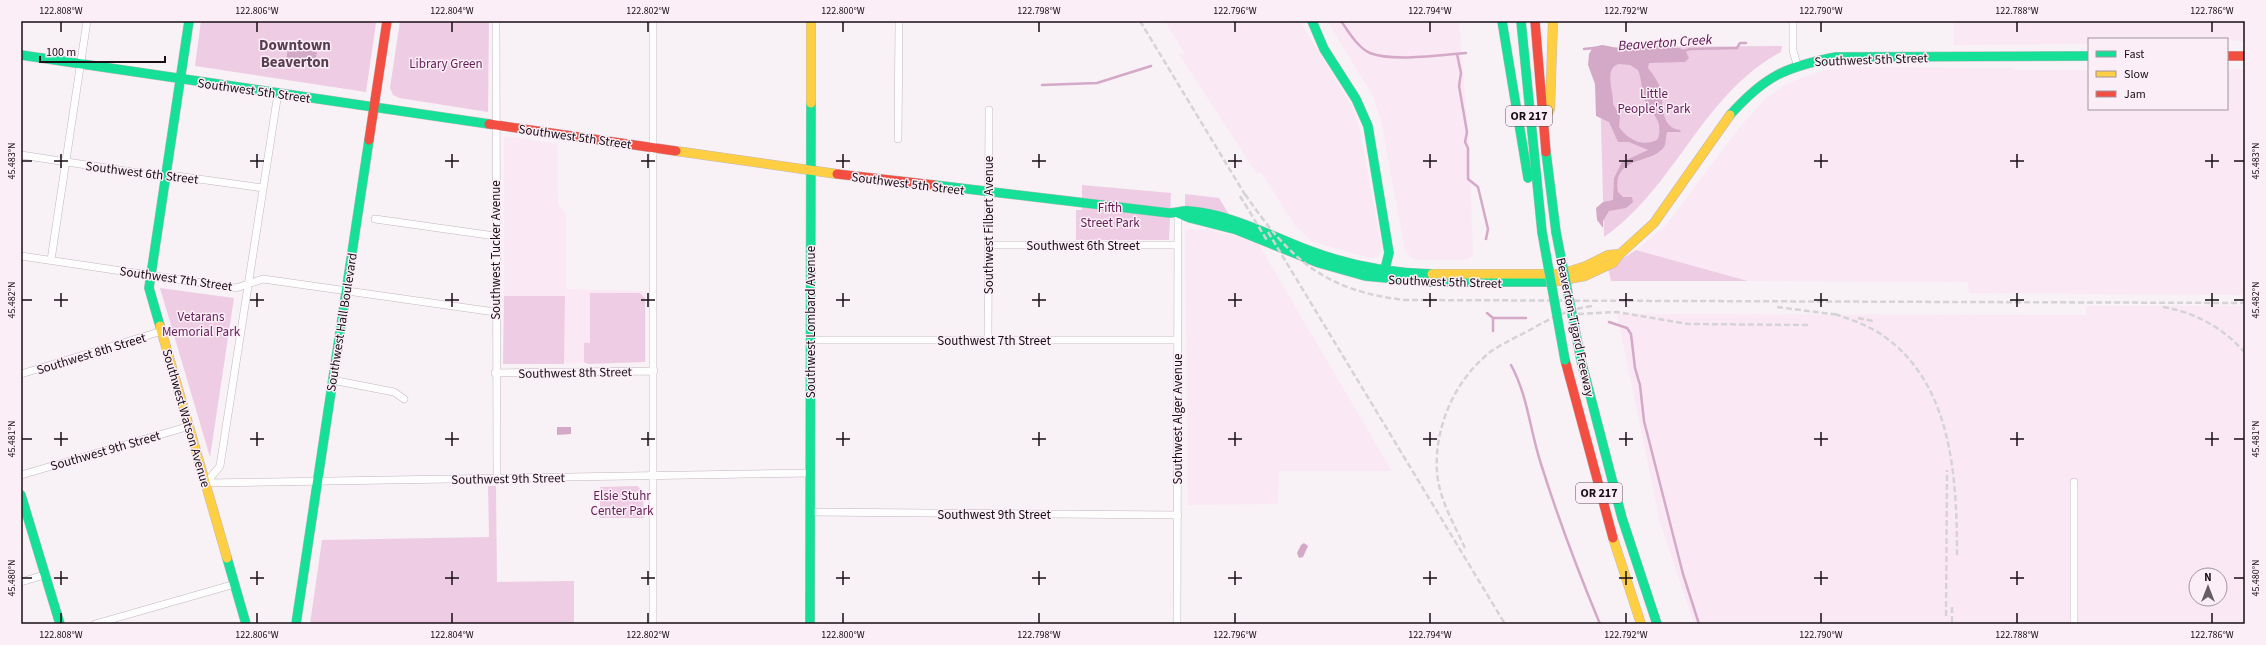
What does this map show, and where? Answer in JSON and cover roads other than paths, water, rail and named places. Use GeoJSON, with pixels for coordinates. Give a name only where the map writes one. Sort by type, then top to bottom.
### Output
{"type":"FeatureCollection","features":[{"type":"Feature","properties":{"kind":"main road","name":"Southwest Watson Avenue"},"geometry":{"type":"LineString","coordinates":[[189,21],[149,288],[246,624]]}},
{"type":"Feature","properties":{"kind":"main road","name":"Southwest Hall Boulevard"},"geometry":{"type":"LineString","coordinates":[[296,624],[387,21]]}},
{"type":"Feature","properties":{"kind":"main road","name":"Southwest Lombard Avenue"},"geometry":{"type":"LineString","coordinates":[[810,624],[811,21]]}},
{"type":"Feature","properties":{"kind":"main road"},"geometry":{"type":"LineString","coordinates":[[1312,21],[1322,45],[1361,107],[1368,126],[1389,253],[1384,275]]}},
{"type":"Feature","properties":{"kind":"main road"},"geometry":{"type":"LineString","coordinates":[[1502,21],[1530,188],[1538,210]]}},
{"type":"Feature","properties":{"kind":"main road","name":"Beaverton-Tigard Freeway"},"geometry":{"type":"LineString","coordinates":[[1521,21],[1538,210],[1565,360],[1607,521],[1641,624]]}},
{"type":"Feature","properties":{"kind":"main road","name":"Beaverton-Tigard Freeway"},"geometry":{"type":"LineString","coordinates":[[1535,21],[1543,124],[1556,232],[1581,360],[1620,511],[1657,624]]}},
{"type":"Feature","properties":{"kind":"main road"},"geometry":{"type":"LineString","coordinates":[[1543,124],[1550,109],[1553,21]]}},
{"type":"Feature","properties":{"kind":"main road","name":"Southwest 5th Street"},"geometry":{"type":"LineString","coordinates":[[21,56],[811,171],[988,193],[1178,213],[1184,217],[1220,224],[1255,236],[1327,266],[1424,283],[1550,282],[1589,274],[1613,263],[1619,254],[1639,239],[1654,222],[1736,106],[1766,80],[1797,64],[1814,59],[1836,57],[2088,56]]}},
{"type":"Feature","properties":{"kind":"main road"},"geometry":{"type":"LineString","coordinates":[[2228,56],[2245,56]]}},
{"type":"Feature","properties":{"kind":"main road"},"geometry":{"type":"LineString","coordinates":[[21,496],[60,624]]}},
{"type":"Feature","properties":{"kind":"street"},"geometry":{"type":"LineString","coordinates":[[51,260],[87,21]]}},
{"type":"Feature","properties":{"kind":"street","name":"Southwest Tucker Avenue"},"geometry":{"type":"LineString","coordinates":[[496,21],[495,236],[497,478]]}},
{"type":"Feature","properties":{"kind":"street"},"geometry":{"type":"LineString","coordinates":[[653,21],[653,624]]}},
{"type":"Feature","properties":{"kind":"street"},"geometry":{"type":"LineString","coordinates":[[898,139],[899,21]]}},
{"type":"Feature","properties":{"kind":"street"},"geometry":{"type":"LineString","coordinates":[[1793,21],[1793,51],[1797,64]]}},
{"type":"Feature","properties":{"kind":"street"},"geometry":{"type":"LineString","coordinates":[[206,483],[220,466],[278,93]]}},
{"type":"Feature","properties":{"kind":"street","name":"Southwest Filbert Avenue"},"geometry":{"type":"LineString","coordinates":[[988,340],[989,110]]}},
{"type":"Feature","properties":{"kind":"street","name":"Southwest 6th Street"},"geometry":{"type":"LineString","coordinates":[[21,155],[165,177],[177,176],[263,188]]}},
{"type":"Feature","properties":{"kind":"street","name":"Southwest Alger Avenue"},"geometry":{"type":"LineString","coordinates":[[1177,624],[1178,213]]}},
{"type":"Feature","properties":{"kind":"street"},"geometry":{"type":"LineString","coordinates":[[375,219],[495,236]]}},
{"type":"Feature","properties":{"kind":"street","name":"Southwest 6th Street"},"geometry":{"type":"LineString","coordinates":[[988,245],[1178,246]]}},
{"type":"Feature","properties":{"kind":"street","name":"Southwest 7th Street"},"geometry":{"type":"LineString","coordinates":[[21,256],[236,288],[263,279],[496,312]]}},
{"type":"Feature","properties":{"kind":"street","name":"Southwest 8th Street"},"geometry":{"type":"LineString","coordinates":[[21,374],[162,331]]}},
{"type":"Feature","properties":{"kind":"street","name":"Southwest 7th Street"},"geometry":{"type":"LineString","coordinates":[[810,340],[1178,340]]}},
{"type":"Feature","properties":{"kind":"street","name":"Southwest 8th Street"},"geometry":{"type":"LineString","coordinates":[[496,373],[654,371]]}},
{"type":"Feature","properties":{"kind":"street"},"geometry":{"type":"LineString","coordinates":[[332,380],[391,391],[404,399]]}},
{"type":"Feature","properties":{"kind":"street","name":"Southwest 9th Street"},"geometry":{"type":"LineString","coordinates":[[21,475],[190,426]]}},
{"type":"Feature","properties":{"kind":"street","name":"Southwest 9th Street"},"geometry":{"type":"LineString","coordinates":[[206,483],[810,473]]}},
{"type":"Feature","properties":{"kind":"street"},"geometry":{"type":"LineString","coordinates":[[2074,482],[2074,624]]}},
{"type":"Feature","properties":{"kind":"street","name":"Southwest 9th Street"},"geometry":{"type":"LineString","coordinates":[[810,512],[1178,515]]}},
{"type":"Feature","properties":{"kind":"street"},"geometry":{"type":"LineString","coordinates":[[21,582],[44,575]]}},
{"type":"Feature","properties":{"kind":"street"},"geometry":{"type":"LineString","coordinates":[[95,624],[235,584]]}},
{"type":"Feature","properties":{"kind":"waterway","name":"Beaverton Creek"},"geometry":{"type":"LineString","coordinates":[[1341,21],[1361,47],[1366,51],[1379,56],[1417,57],[1466,53]]}},
{"type":"Feature","properties":{"kind":"waterway","name":"Beaverton Creek"},"geometry":{"type":"LineString","coordinates":[[1684,51],[1690,49],[1737,48],[1740,43],[1746,43]]}},
{"type":"Feature","properties":{"kind":"waterway","name":"Beaverton Creek"},"geometry":{"type":"LineString","coordinates":[[1584,49],[1594,48]]}},
{"type":"Feature","properties":{"kind":"waterway"},"geometry":{"type":"LineString","coordinates":[[1457,54],[1461,73],[1459,86],[1467,132],[1465,142],[1468,148],[1468,179],[1478,187],[1488,229],[1486,239]]}},
{"type":"Feature","properties":{"kind":"waterway"},"geometry":{"type":"LineString","coordinates":[[1042,85],[1097,83],[1151,66]]}},
{"type":"Feature","properties":{"kind":"waterway"},"geometry":{"type":"LineString","coordinates":[[1487,313],[1493,318],[1493,331]]}},
{"type":"Feature","properties":{"kind":"waterway"},"geometry":{"type":"LineString","coordinates":[[1493,318],[1526,318]]}},
{"type":"Feature","properties":{"kind":"waterway"},"geometry":{"type":"LineString","coordinates":[[1609,322],[1627,328],[1631,334],[1635,368],[1640,385],[1644,421],[1683,574],[1699,624]]}},
{"type":"Feature","properties":{"kind":"waterway"},"geometry":{"type":"LineString","coordinates":[[1511,365],[1521,389],[1537,452],[1554,504],[1600,624]]}},
{"type":"Feature","properties":{"kind":"railway"},"geometry":{"type":"LineString","coordinates":[[1140,21],[1247,198]]}},
{"type":"Feature","properties":{"kind":"railway"},"geometry":{"type":"LineString","coordinates":[[1245,194],[1277,237],[1294,254],[1312,268],[1331,280],[1352,289],[1377,296],[1405,300],[2245,303]]}},
{"type":"Feature","properties":{"kind":"railway"},"geometry":{"type":"LineString","coordinates":[[1240,196],[1268,242]]}},
{"type":"Feature","properties":{"kind":"railway"},"geometry":{"type":"LineString","coordinates":[[1268,232],[1505,624]]}},
{"type":"Feature","properties":{"kind":"railway"},"geometry":{"type":"LineString","coordinates":[[1465,548],[1444,502],[1438,482],[1437,472],[1439,437],[1450,404],[1458,388],[1480,361],[1493,350],[1506,342],[1559,315],[1575,309],[1592,306]]}},
{"type":"Feature","properties":{"kind":"railway"},"geometry":{"type":"LineString","coordinates":[[1777,307],[1840,315]]}},
{"type":"Feature","properties":{"kind":"railway"},"geometry":{"type":"LineString","coordinates":[[2163,307],[2175,309],[2198,317],[2219,329],[2245,353]]}},
{"type":"Feature","properties":{"kind":"railway"},"geometry":{"type":"LineString","coordinates":[[1578,314],[1617,312],[1688,324],[1811,325]]}},
{"type":"Feature","properties":{"kind":"railway"},"geometry":{"type":"LineString","coordinates":[[1835,314],[1867,326],[1885,337],[1908,357],[1925,381],[1938,408],[1946,436],[1952,466],[1957,527],[1957,557]]}},
{"type":"Feature","properties":{"kind":"railway"},"geometry":{"type":"LineString","coordinates":[[1858,318],[1873,321]]}},
{"type":"Feature","properties":{"kind":"railway"},"geometry":{"type":"LineString","coordinates":[[1946,616],[1947,470]]}},
{"type":"Feature","properties":{"kind":"railway"},"geometry":{"type":"LineString","coordinates":[[1952,607],[1952,624]]}},
{"type":"Feature","properties":{"kind":"district","name":"Downtown Beaverton"},"geometry":{"type":"Point","coordinates":[295,54]}},
{"type":"Feature","properties":{"kind":"park label","name":"Library Green"},"geometry":{"type":"Point","coordinates":[446,63]}},
{"type":"Feature","properties":{"kind":"park label","name":"Little People's Park"},"geometry":{"type":"Point","coordinates":[1654,100]}},
{"type":"Feature","properties":{"kind":"park label","name":"Fifth Street Park"},"geometry":{"type":"Point","coordinates":[1110,214]}},
{"type":"Feature","properties":{"kind":"park label","name":"Vetarans Memorial Park"},"geometry":{"type":"Point","coordinates":[201,324]}},
{"type":"Feature","properties":{"kind":"park label","name":"Elsie Stuhr Center Park"},"geometry":{"type":"Point","coordinates":[622,502]}}]}
